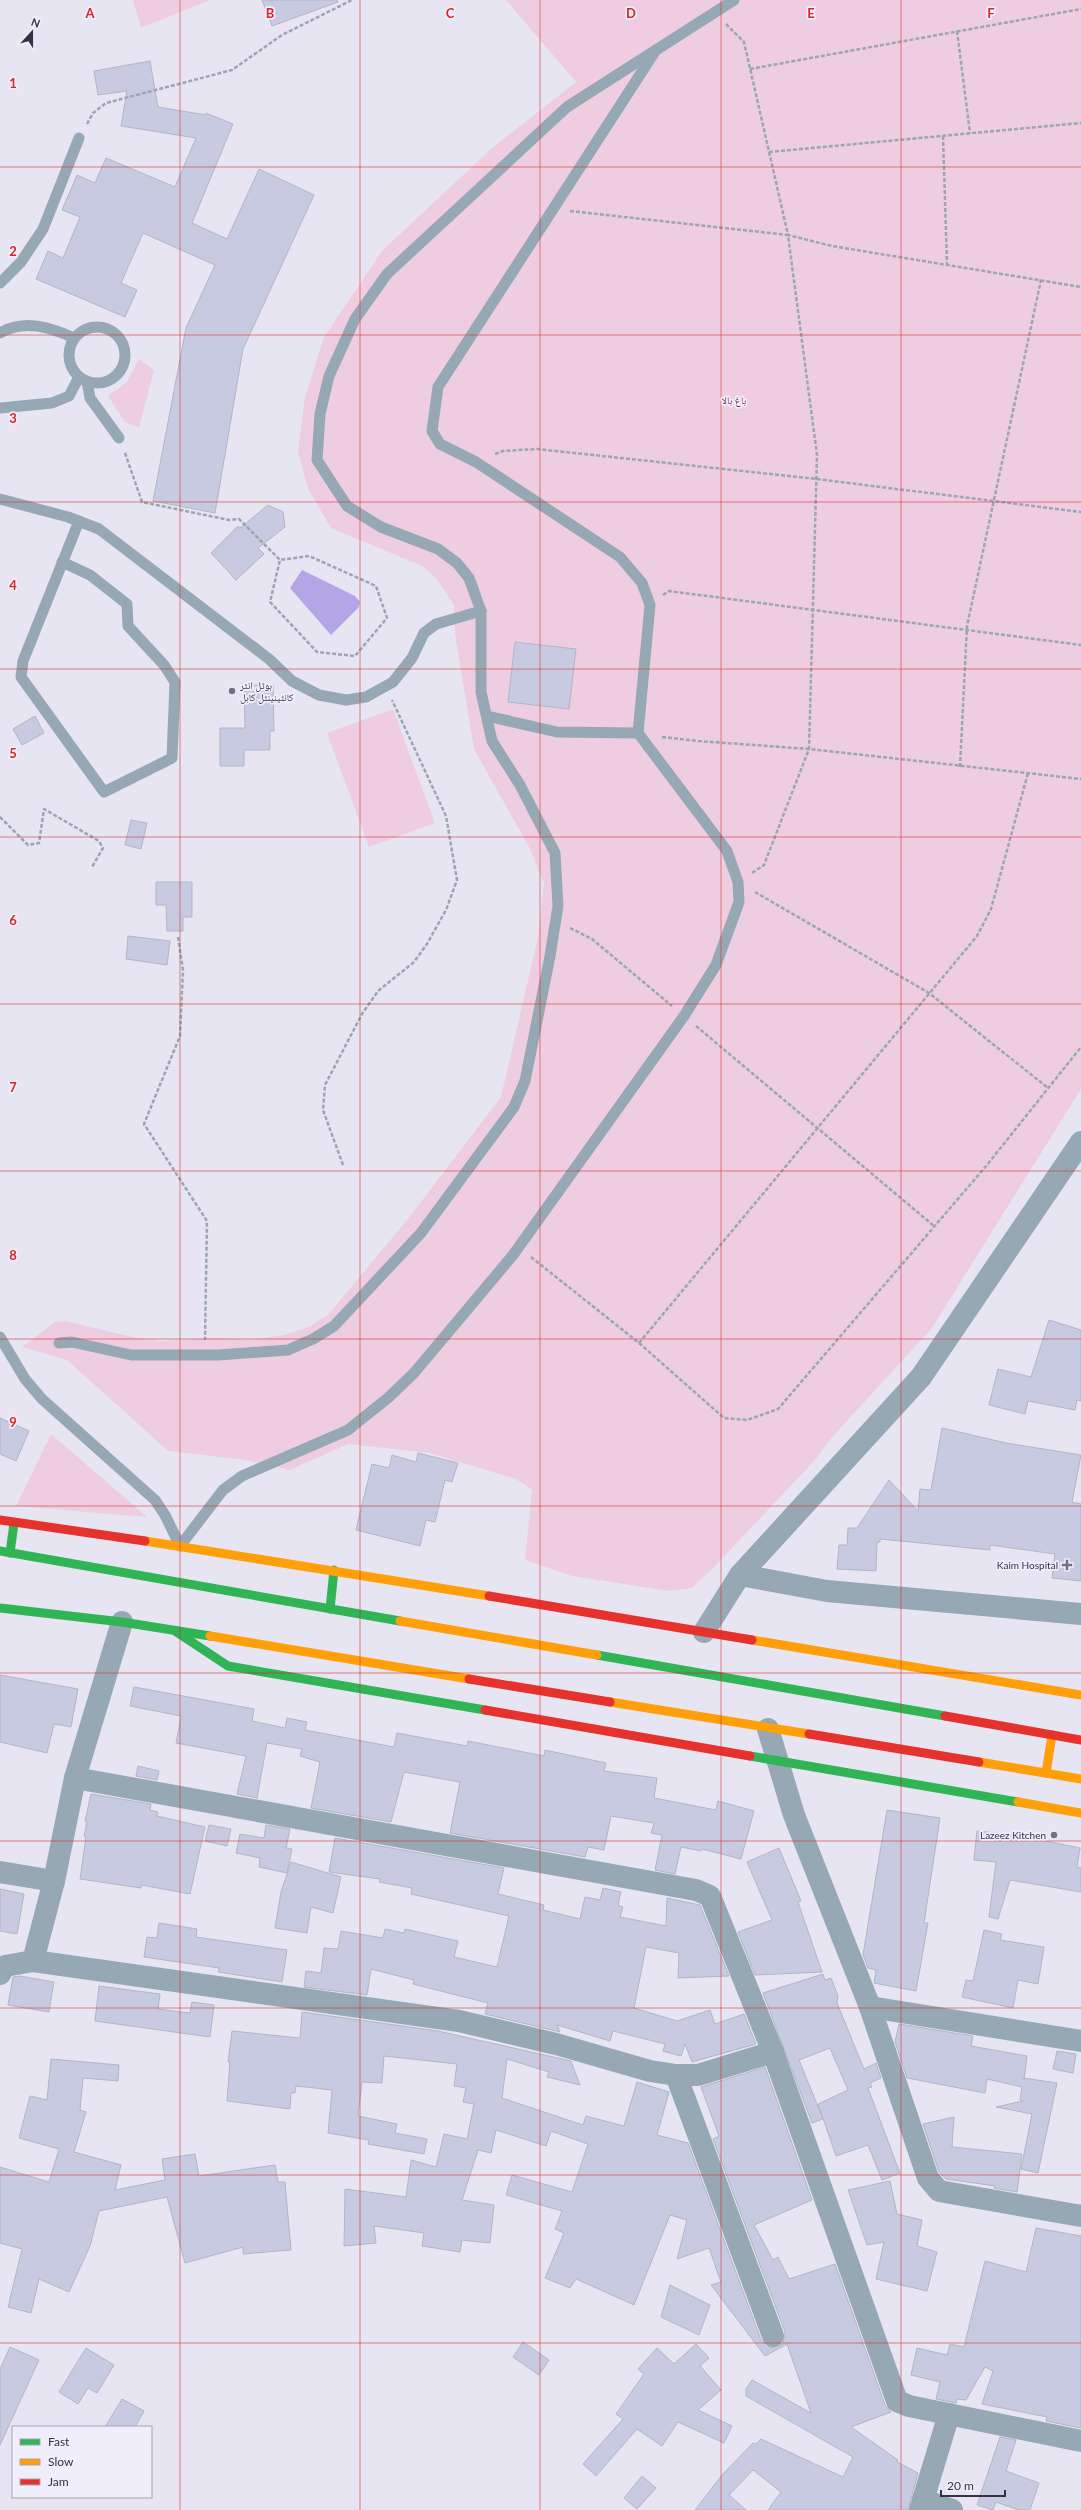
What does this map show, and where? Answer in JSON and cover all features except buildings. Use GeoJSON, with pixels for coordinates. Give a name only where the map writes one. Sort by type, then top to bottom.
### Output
{"type":"FeatureCollection","features":[{"type":"Feature","properties":{"kind":"main road"},"geometry":{"type":"LineString","coordinates":[[0,1520],[334,1570],[1081,1695]]}},
{"type":"Feature","properties":{"kind":"main road"},"geometry":{"type":"LineString","coordinates":[[10,1553],[14,1523]]}},
{"type":"Feature","properties":{"kind":"main road"},"geometry":{"type":"LineString","coordinates":[[0,1551],[330,1610],[1081,1740]]}},
{"type":"Feature","properties":{"kind":"main road"},"geometry":{"type":"LineString","coordinates":[[330,1610],[334,1570]]}},
{"type":"Feature","properties":{"kind":"main road"},"geometry":{"type":"LineString","coordinates":[[0,1608],[122,1622],[768,1729],[1081,1779]]}},
{"type":"Feature","properties":{"kind":"main road"},"geometry":{"type":"LineString","coordinates":[[175,1631],[228,1666],[1081,1813]]}},
{"type":"Feature","properties":{"kind":"main road"},"geometry":{"type":"LineString","coordinates":[[1046,1773],[1052,1735]]}},
{"type":"Feature","properties":{"kind":"street"},"geometry":{"type":"LineString","coordinates":[[704,1632],[740,1575],[921,1378],[1081,1142]]}},
{"type":"Feature","properties":{"kind":"street"},"geometry":{"type":"LineString","coordinates":[[740,1575],[827,1591],[1081,1614]]}},
{"type":"Feature","properties":{"kind":"street"},"geometry":{"type":"LineString","coordinates":[[32,1961],[54,1881],[75,1778],[122,1622]]}},
{"type":"Feature","properties":{"kind":"street"},"geometry":{"type":"LineString","coordinates":[[768,1729],[794,1815],[870,2007],[928,2178],[939,2191],[1081,2216]]}},
{"type":"Feature","properties":{"kind":"street"},"geometry":{"type":"LineString","coordinates":[[75,1778],[696,1890],[710,1896],[773,2052],[897,2401],[908,2406],[1081,2441]]}},
{"type":"Feature","properties":{"kind":"street"},"geometry":{"type":"LineString","coordinates":[[0,1872],[54,1881]]}},
{"type":"Feature","properties":{"kind":"street"},"geometry":{"type":"LineString","coordinates":[[0,1974],[5,1966],[32,1961],[459,2021],[556,2044],[650,2071],[676,2075],[698,2075],[773,2052]]}},
{"type":"Feature","properties":{"kind":"street"},"geometry":{"type":"LineString","coordinates":[[870,2007],[1081,2041]]}},
{"type":"Feature","properties":{"kind":"street"},"geometry":{"type":"LineString","coordinates":[[676,2075],[773,2336]]}},
{"type":"Feature","properties":{"kind":"street"},"geometry":{"type":"LineString","coordinates":[[950,2414],[921,2505],[952,2510]]}},
{"type":"Feature","properties":{"kind":"lane"},"geometry":{"type":"LineString","coordinates":[[59,1343],[72,1342],[131,1356],[205,1356],[288,1350],[313,1339],[334,1326],[421,1233],[514,1107],[525,1081],[555,921],[558,886],[555,853],[520,785],[492,741],[481,692],[481,611],[469,578],[456,563],[438,549],[381,527],[347,506],[329,482],[317,460],[320,414],[329,376],[355,319],[387,274],[567,107],[734,0]]}},
{"type":"Feature","properties":{"kind":"lane"},"geometry":{"type":"LineString","coordinates":[[0,1337],[25,1379],[42,1399],[155,1500],[165,1515],[180,1546],[223,1490],[242,1476],[348,1430],[389,1397],[414,1373],[519,1247],[684,1016],[716,965],[739,902],[738,882],[727,851],[638,733],[650,605],[642,583],[620,557],[476,462],[440,444],[432,431],[438,387],[657,50]]}},
{"type":"Feature","properties":{"kind":"lane"},"geometry":{"type":"LineString","coordinates":[[0,284],[21,262],[43,229],[79,138]]}},
{"type":"Feature","properties":{"kind":"lane"},"geometry":{"type":"LineString","coordinates":[[0,333],[33,324],[56,330],[74,338]]}},
{"type":"Feature","properties":{"kind":"lane"},"geometry":{"type":"LineString","coordinates":[[83,379],[103,382],[118,374],[124,361],[124,347],[114,333],[100,326],[83,329],[74,338],[69,347],[68,357],[72,370],[83,379],[90,398],[119,438]]}},
{"type":"Feature","properties":{"kind":"lane"},"geometry":{"type":"LineString","coordinates":[[0,408],[52,403],[69,396],[83,379]]}},
{"type":"Feature","properties":{"kind":"lane"},"geometry":{"type":"LineString","coordinates":[[0,499],[79,521],[99,529],[269,658],[292,681],[319,695],[346,700],[366,697],[393,682],[412,658],[424,633],[436,624],[481,611]]}},
{"type":"Feature","properties":{"kind":"lane"},"geometry":{"type":"LineString","coordinates":[[62,562],[90,575],[127,604],[128,626],[164,665],[175,682],[172,758],[104,792],[21,677],[24,661],[62,562],[79,521]]}},
{"type":"Feature","properties":{"kind":"lane"},"geometry":{"type":"LineString","coordinates":[[487,716],[557,732],[638,733]]}},
{"type":"Feature","properties":{"kind":"lane"},"geometry":{"type":"LineString","coordinates":[[0,1509],[14,1523]]}},
{"type":"Feature","properties":{"kind":"path"},"geometry":{"type":"LineString","coordinates":[[79,138],[93,113],[106,102],[232,70],[282,35],[352,0]]}},
{"type":"Feature","properties":{"kind":"path"},"geometry":{"type":"LineString","coordinates":[[750,69],[1081,8]]}},
{"type":"Feature","properties":{"kind":"path"},"geometry":{"type":"LineString","coordinates":[[715,12],[744,42],[788,236],[817,455],[809,749],[764,864],[738,882],[929,993],[1048,1088]]}},
{"type":"Feature","properties":{"kind":"path"},"geometry":{"type":"LineString","coordinates":[[957,31],[970,133]]}},
{"type":"Feature","properties":{"kind":"path"},"geometry":{"type":"LineString","coordinates":[[769,152],[1081,123]]}},
{"type":"Feature","properties":{"kind":"path"},"geometry":{"type":"LineString","coordinates":[[943,136],[947,264]]}},
{"type":"Feature","properties":{"kind":"path"},"geometry":{"type":"LineString","coordinates":[[554,209],[788,236],[832,246],[1081,287]]}},
{"type":"Feature","properties":{"kind":"path"},"geometry":{"type":"LineString","coordinates":[[960,767],[966,629],[992,500],[1041,280]]}},
{"type":"Feature","properties":{"kind":"path"},"geometry":{"type":"LineString","coordinates":[[119,438],[142,502],[229,520],[239,519],[280,560]]}},
{"type":"Feature","properties":{"kind":"path"},"geometry":{"type":"LineString","coordinates":[[476,462],[503,451],[537,448],[817,479],[1081,512]]}},
{"type":"Feature","properties":{"kind":"path"},"geometry":{"type":"LineString","coordinates":[[309,556],[376,586],[387,618],[355,656],[317,652],[270,602],[280,560],[309,556]]}},
{"type":"Feature","properties":{"kind":"path"},"geometry":{"type":"LineString","coordinates":[[650,605],[668,591],[1081,645]]}},
{"type":"Feature","properties":{"kind":"path"},"geometry":{"type":"LineString","coordinates":[[342,1165],[323,1110],[325,1085],[362,1014],[378,991],[414,962],[427,944],[446,910],[457,880],[446,816],[386,686]]}},
{"type":"Feature","properties":{"kind":"path"},"geometry":{"type":"LineString","coordinates":[[638,733],[698,742],[809,749],[960,767],[1081,779]]}},
{"type":"Feature","properties":{"kind":"path"},"geometry":{"type":"LineString","coordinates":[[639,1343],[977,936],[991,909],[1028,773]]}},
{"type":"Feature","properties":{"kind":"path"},"geometry":{"type":"LineString","coordinates":[[0,817],[28,845],[39,843],[44,809],[98,841],[103,848],[92,867]]}},
{"type":"Feature","properties":{"kind":"path"},"geometry":{"type":"LineString","coordinates":[[555,921],[592,939],[934,1226]]}},
{"type":"Feature","properties":{"kind":"path"},"geometry":{"type":"LineString","coordinates":[[178,937],[183,970],[180,1036],[144,1124],[207,1221],[205,1356]]}},
{"type":"Feature","properties":{"kind":"path"},"geometry":{"type":"LineString","coordinates":[[519,1247],[639,1343],[724,1418],[747,1420],[778,1408],[934,1226],[1081,1047]]}},
{"type":"Feature","properties":{"kind":"green space"},"geometry":{"type":"Polygon","coordinates":[[[133,0],[210,0],[141,28],[133,0]]]}},
{"type":"Feature","properties":{"kind":"green space","name":"باغ بالا"},"geometry":{"type":"Polygon","coordinates":[[[506,0],[1081,0],[1081,1089],[932,1328],[834,1435],[814,1461],[715,1566],[692,1588],[669,1591],[572,1576],[525,1560],[532,1490],[516,1479],[430,1453],[348,1444],[290,1470],[246,1460],[168,1451],[67,1360],[22,1347],[55,1322],[66,1321],[132,1337],[160,1341],[219,1338],[248,1340],[285,1335],[310,1326],[328,1315],[411,1215],[501,1097],[538,937],[544,883],[529,847],[474,749],[455,634],[454,605],[436,578],[422,566],[331,528],[308,489],[298,451],[305,397],[324,337],[382,251],[492,148],[576,82],[506,0]]]}},
{"type":"Feature","properties":{"kind":"green space"},"geometry":{"type":"Polygon","coordinates":[[[139,359],[154,370],[139,428],[125,422],[108,396],[127,382],[139,359]]]}},
{"type":"Feature","properties":{"kind":"green space"},"geometry":{"type":"Polygon","coordinates":[[[393,709],[435,823],[369,847],[327,733],[393,709]]]}},
{"type":"Feature","properties":{"kind":"green space"},"geometry":{"type":"Polygon","coordinates":[[[51,1434],[147,1517],[16,1506],[51,1434]]]}},
{"type":"Feature","properties":{"kind":"shaded area"},"geometry":{"type":"Polygon","coordinates":[[[302,570],[355,596],[360,602],[358,608],[331,635],[290,588],[302,570]]]}},
{"type":"Feature","properties":{"kind":"traffic: fast"},"geometry":{"type":"LineString","coordinates":[[10,1553],[14,1523]]}},
{"type":"Feature","properties":{"kind":"traffic: fast"},"geometry":{"type":"LineString","coordinates":[[0,1551],[400,1621]]}},
{"type":"Feature","properties":{"kind":"traffic: fast"},"geometry":{"type":"LineString","coordinates":[[330,1609],[334,1570]]}},
{"type":"Feature","properties":{"kind":"traffic: fast"},"geometry":{"type":"LineString","coordinates":[[0,1608],[122,1622],[210,1636]]}},
{"type":"Feature","properties":{"kind":"traffic: fast"},"geometry":{"type":"LineString","coordinates":[[175,1631],[228,1666],[485,1710]]}},
{"type":"Feature","properties":{"kind":"traffic: fast"},"geometry":{"type":"LineString","coordinates":[[597,1655],[945,1716]]}},
{"type":"Feature","properties":{"kind":"traffic: fast"},"geometry":{"type":"LineString","coordinates":[[750,1756],[1018,1802]]}},
{"type":"Feature","properties":{"kind":"traffic: slow"},"geometry":{"type":"LineString","coordinates":[[145,1541],[489,1596]]}},
{"type":"Feature","properties":{"kind":"traffic: slow"},"geometry":{"type":"LineString","coordinates":[[400,1621],[597,1655]]}},
{"type":"Feature","properties":{"kind":"traffic: slow"},"geometry":{"type":"LineString","coordinates":[[210,1636],[469,1679]]}},
{"type":"Feature","properties":{"kind":"traffic: slow"},"geometry":{"type":"LineString","coordinates":[[752,1640],[1081,1695]]}},
{"type":"Feature","properties":{"kind":"traffic: slow"},"geometry":{"type":"LineString","coordinates":[[610,1702],[809,1734]]}},
{"type":"Feature","properties":{"kind":"traffic: slow"},"geometry":{"type":"LineString","coordinates":[[1046,1773],[1052,1735]]}},
{"type":"Feature","properties":{"kind":"traffic: slow"},"geometry":{"type":"LineString","coordinates":[[979,1762],[1081,1779]]}},
{"type":"Feature","properties":{"kind":"traffic: slow"},"geometry":{"type":"LineString","coordinates":[[1018,1802],[1081,1813]]}},
{"type":"Feature","properties":{"kind":"traffic: jam"},"geometry":{"type":"LineString","coordinates":[[0,1520],[145,1541]]}},
{"type":"Feature","properties":{"kind":"traffic: jam"},"geometry":{"type":"LineString","coordinates":[[489,1596],[752,1640]]}},
{"type":"Feature","properties":{"kind":"traffic: jam"},"geometry":{"type":"LineString","coordinates":[[469,1679],[610,1702]]}},
{"type":"Feature","properties":{"kind":"traffic: jam"},"geometry":{"type":"LineString","coordinates":[[485,1710],[750,1756]]}},
{"type":"Feature","properties":{"kind":"traffic: jam"},"geometry":{"type":"LineString","coordinates":[[945,1716],[1081,1740]]}},
{"type":"Feature","properties":{"kind":"traffic: jam"},"geometry":{"type":"LineString","coordinates":[[809,1734],[979,1762]]}},
{"type":"Feature","properties":{"kind":"place","name":"ہوٹل انٹر کانٹینینٹل کابل"},"geometry":{"type":"Point","coordinates":[232,691]}},
{"type":"Feature","properties":{"kind":"place","name":"Kaim Hospital"},"geometry":{"type":"Point","coordinates":[1067,1565]}},
{"type":"Feature","properties":{"kind":"place","name":"Lazeez Kitchen"},"geometry":{"type":"Point","coordinates":[1054,1835]}}]}
